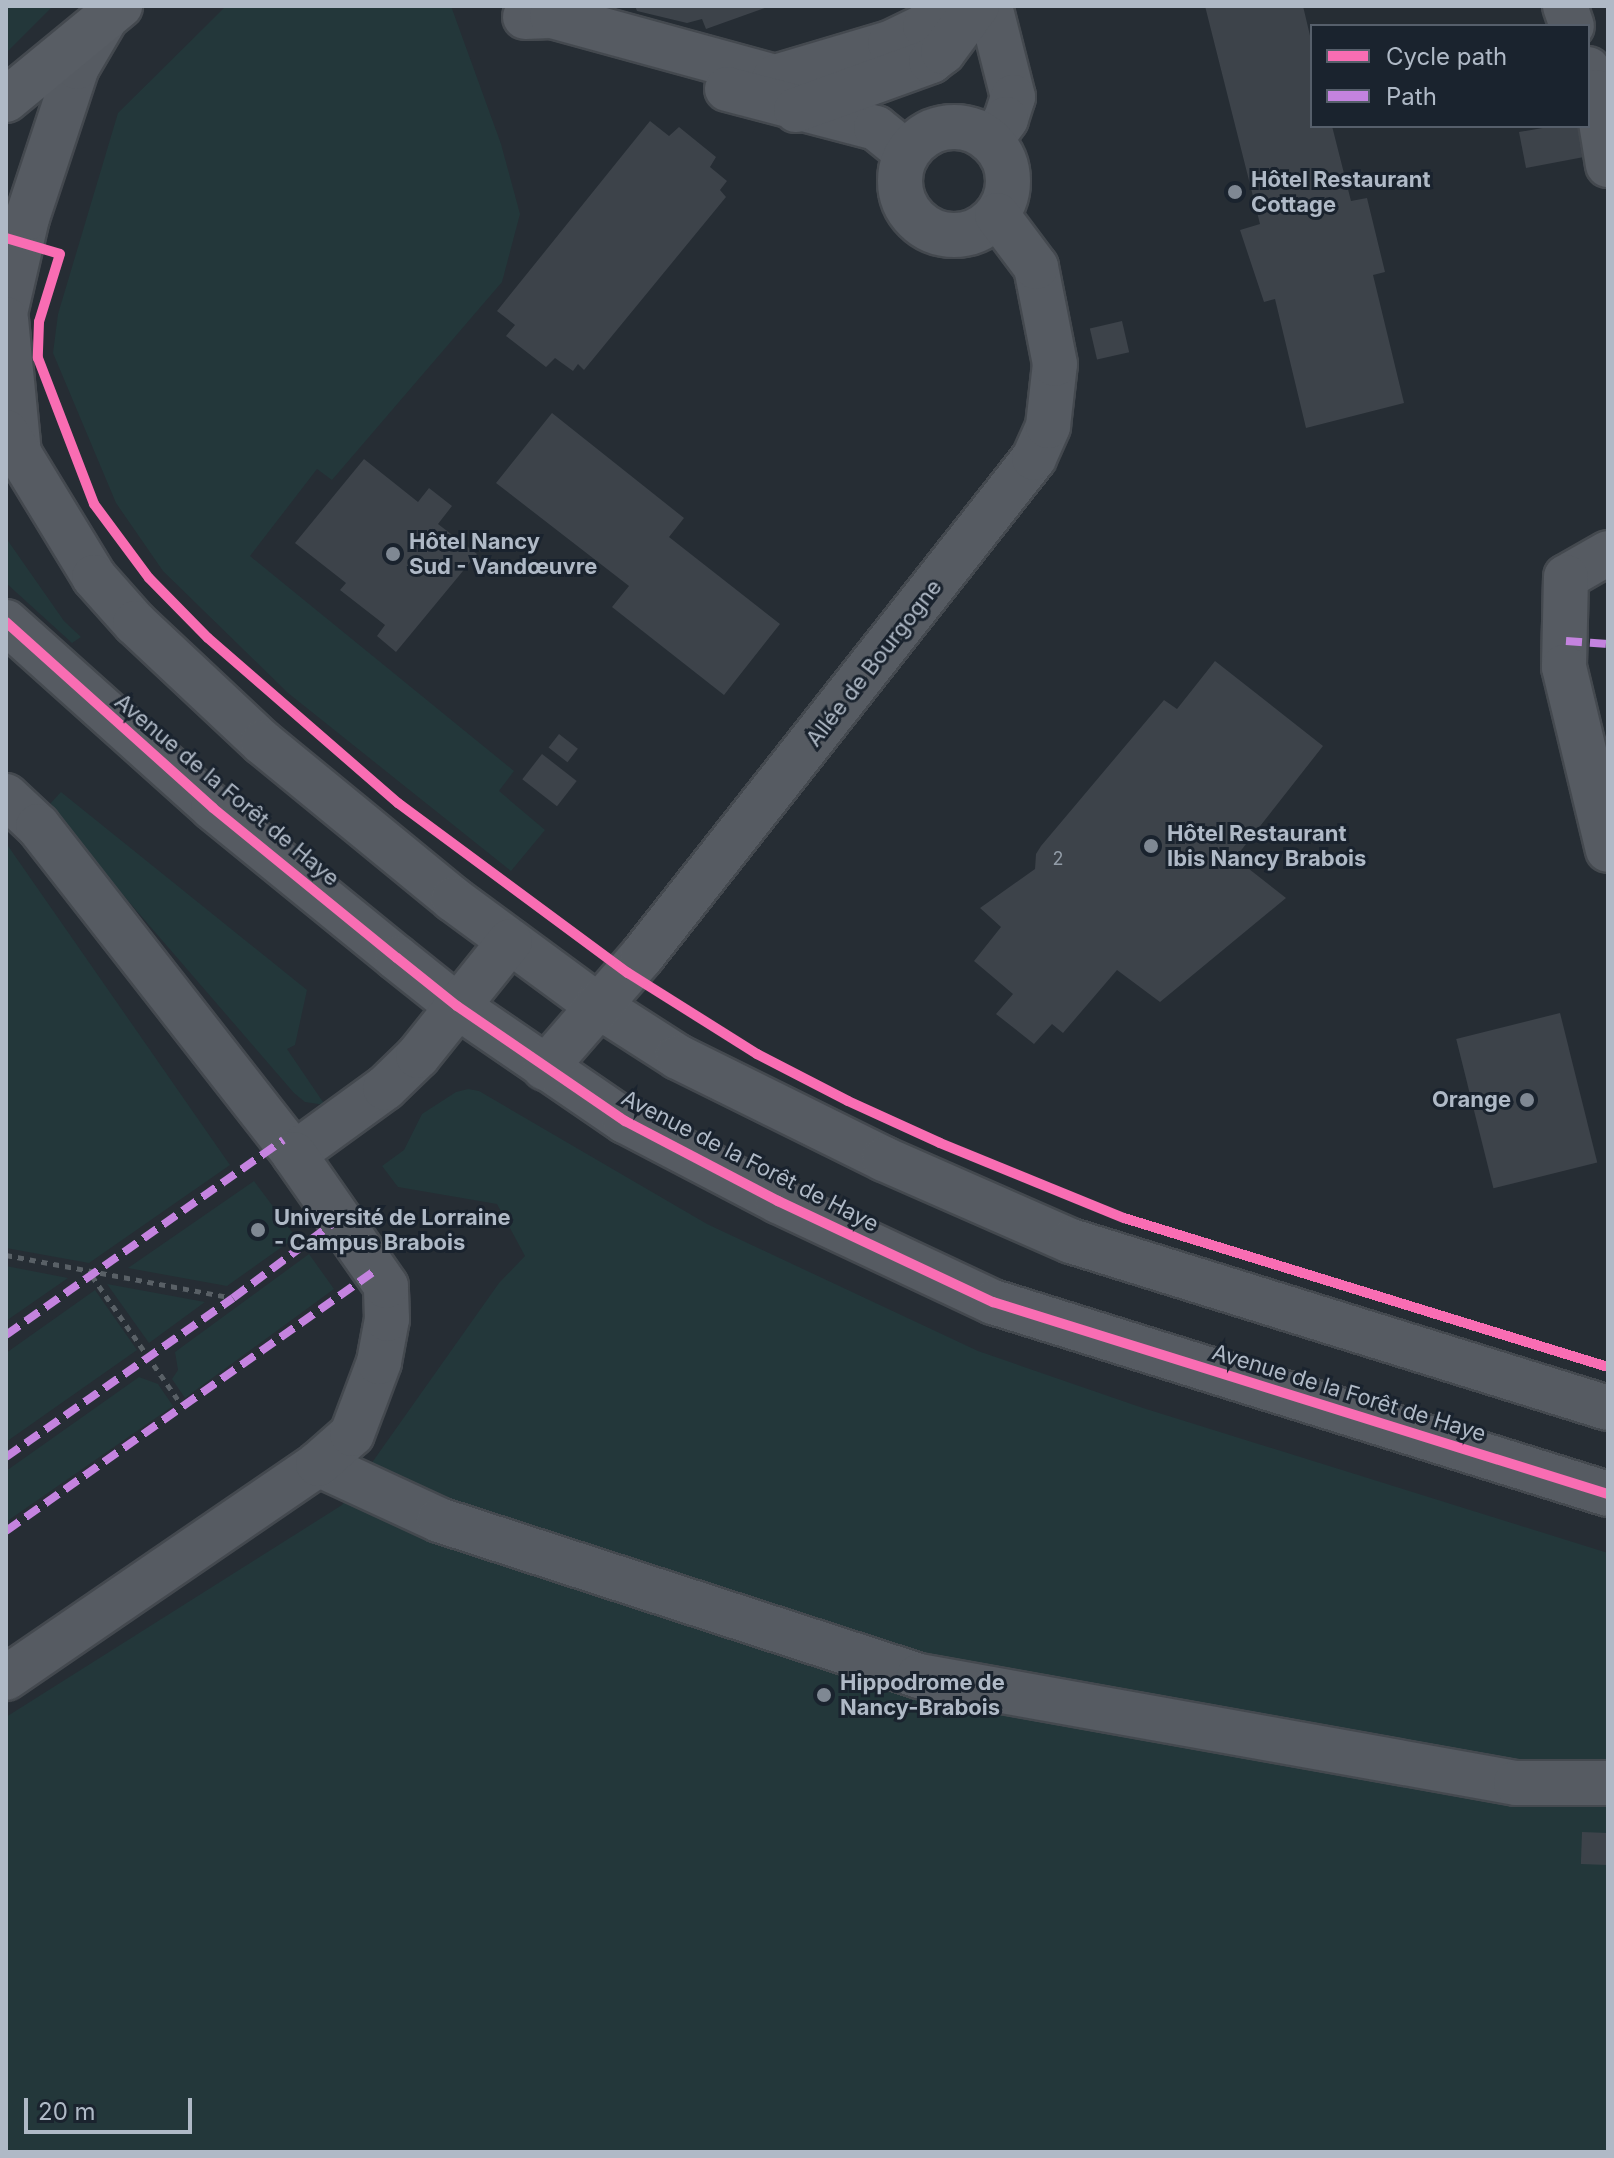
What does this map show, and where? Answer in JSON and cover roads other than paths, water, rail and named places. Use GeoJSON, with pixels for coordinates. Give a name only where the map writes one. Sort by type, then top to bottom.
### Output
{"type":"FeatureCollection","features":[{"type":"Feature","properties":{"kind":"main road"},"geometry":{"type":"LineString","coordinates":[[6,100],[112,14]]}},
{"type":"Feature","properties":{"kind":"street"},"geometry":{"type":"LineString","coordinates":[[522,11],[552,16],[775,77],[890,43],[925,26],[943,6]]}},
{"type":"Feature","properties":{"kind":"street"},"geometry":{"type":"LineString","coordinates":[[796,110],[931,61],[943,52],[977,6]]}},
{"type":"Feature","properties":{"kind":"street"},"geometry":{"type":"LineString","coordinates":[[990,6],[1013,97],[1006,119],[990,141]]}},
{"type":"Feature","properties":{"kind":"street"},"geometry":{"type":"LineString","coordinates":[[522,11],[539,34],[796,110],[876,128],[907,153]]}},
{"type":"Feature","properties":{"kind":"street"},"geometry":{"type":"LineString","coordinates":[[6,309],[27,218],[77,67],[112,14]]}},
{"type":"Feature","properties":{"kind":"street"},"geometry":{"type":"LineString","coordinates":[[1590,75],[1596,92],[1608,165]]}},
{"type":"Feature","properties":{"kind":"street"},"geometry":{"type":"LineString","coordinates":[[946,128],[970,129],[990,141],[1005,164],[1007,191],[997,215],[982,228],[962,235],[942,234],[922,226],[908,211],[900,192],[900,172],[907,153],[924,136],[946,128]]}},
{"type":"Feature","properties":{"kind":"street","name":"Allée de Bourgogne"},"geometry":{"type":"LineString","coordinates":[[545,1068],[642,956],[1034,458],[1048,426],[1055,364],[1036,267],[997,215]]}},
{"type":"Feature","properties":{"kind":"street"},"geometry":{"type":"LineString","coordinates":[[6,319],[12,444],[94,577],[135,623],[293,769],[453,899],[597,1005],[678,1057],[765,1101],[884,1159],[1071,1241],[1608,1408]]}},
{"type":"Feature","properties":{"kind":"street"},"geometry":{"type":"LineString","coordinates":[[1608,553],[1566,577],[1564,667],[1608,850]]}},
{"type":"Feature","properties":{"kind":"street","name":"Avenue de la Forêt de Haye"},"geometry":{"type":"LineString","coordinates":[[6,622],[213,808],[457,1006],[614,1114],[765,1195],[993,1302],[1608,1494]]}},
{"type":"Feature","properties":{"kind":"street"},"geometry":{"type":"LineString","coordinates":[[6,796],[38,826],[294,1154],[386,1286],[387,1319],[369,1397],[352,1434],[318,1464],[6,1678]]}},
{"type":"Feature","properties":{"kind":"street"},"geometry":{"type":"LineString","coordinates":[[294,1154],[385,1088],[418,1056],[510,941]]}},
{"type":"Feature","properties":{"kind":"street"},"geometry":{"type":"LineString","coordinates":[[318,1464],[439,1520],[919,1676],[1516,1783],[1608,1783]]}},
{"type":"Feature","properties":{"kind":"place","name":"Hôtel Restaurant Cottage"},"geometry":{"type":"Point","coordinates":[1235,192]}},
{"type":"Feature","properties":{"kind":"place","name":"Hôtel Nancy Sud - Vandœuvre"},"geometry":{"type":"Point","coordinates":[393,554]}},
{"type":"Feature","properties":{"kind":"place","name":"Hôtel Restaurant Ibis Nancy Brabois"},"geometry":{"type":"Point","coordinates":[1151,846]}},
{"type":"Feature","properties":{"kind":"place","name":"Orange"},"geometry":{"type":"Point","coordinates":[1527,1100]}},
{"type":"Feature","properties":{"kind":"place","name":"Université de Lorraine - Campus Brabois"},"geometry":{"type":"Point","coordinates":[258,1230]}},
{"type":"Feature","properties":{"kind":"place","name":"Hippodrome de Nancy-Brabois"},"geometry":{"type":"Point","coordinates":[824,1695]}}]}
